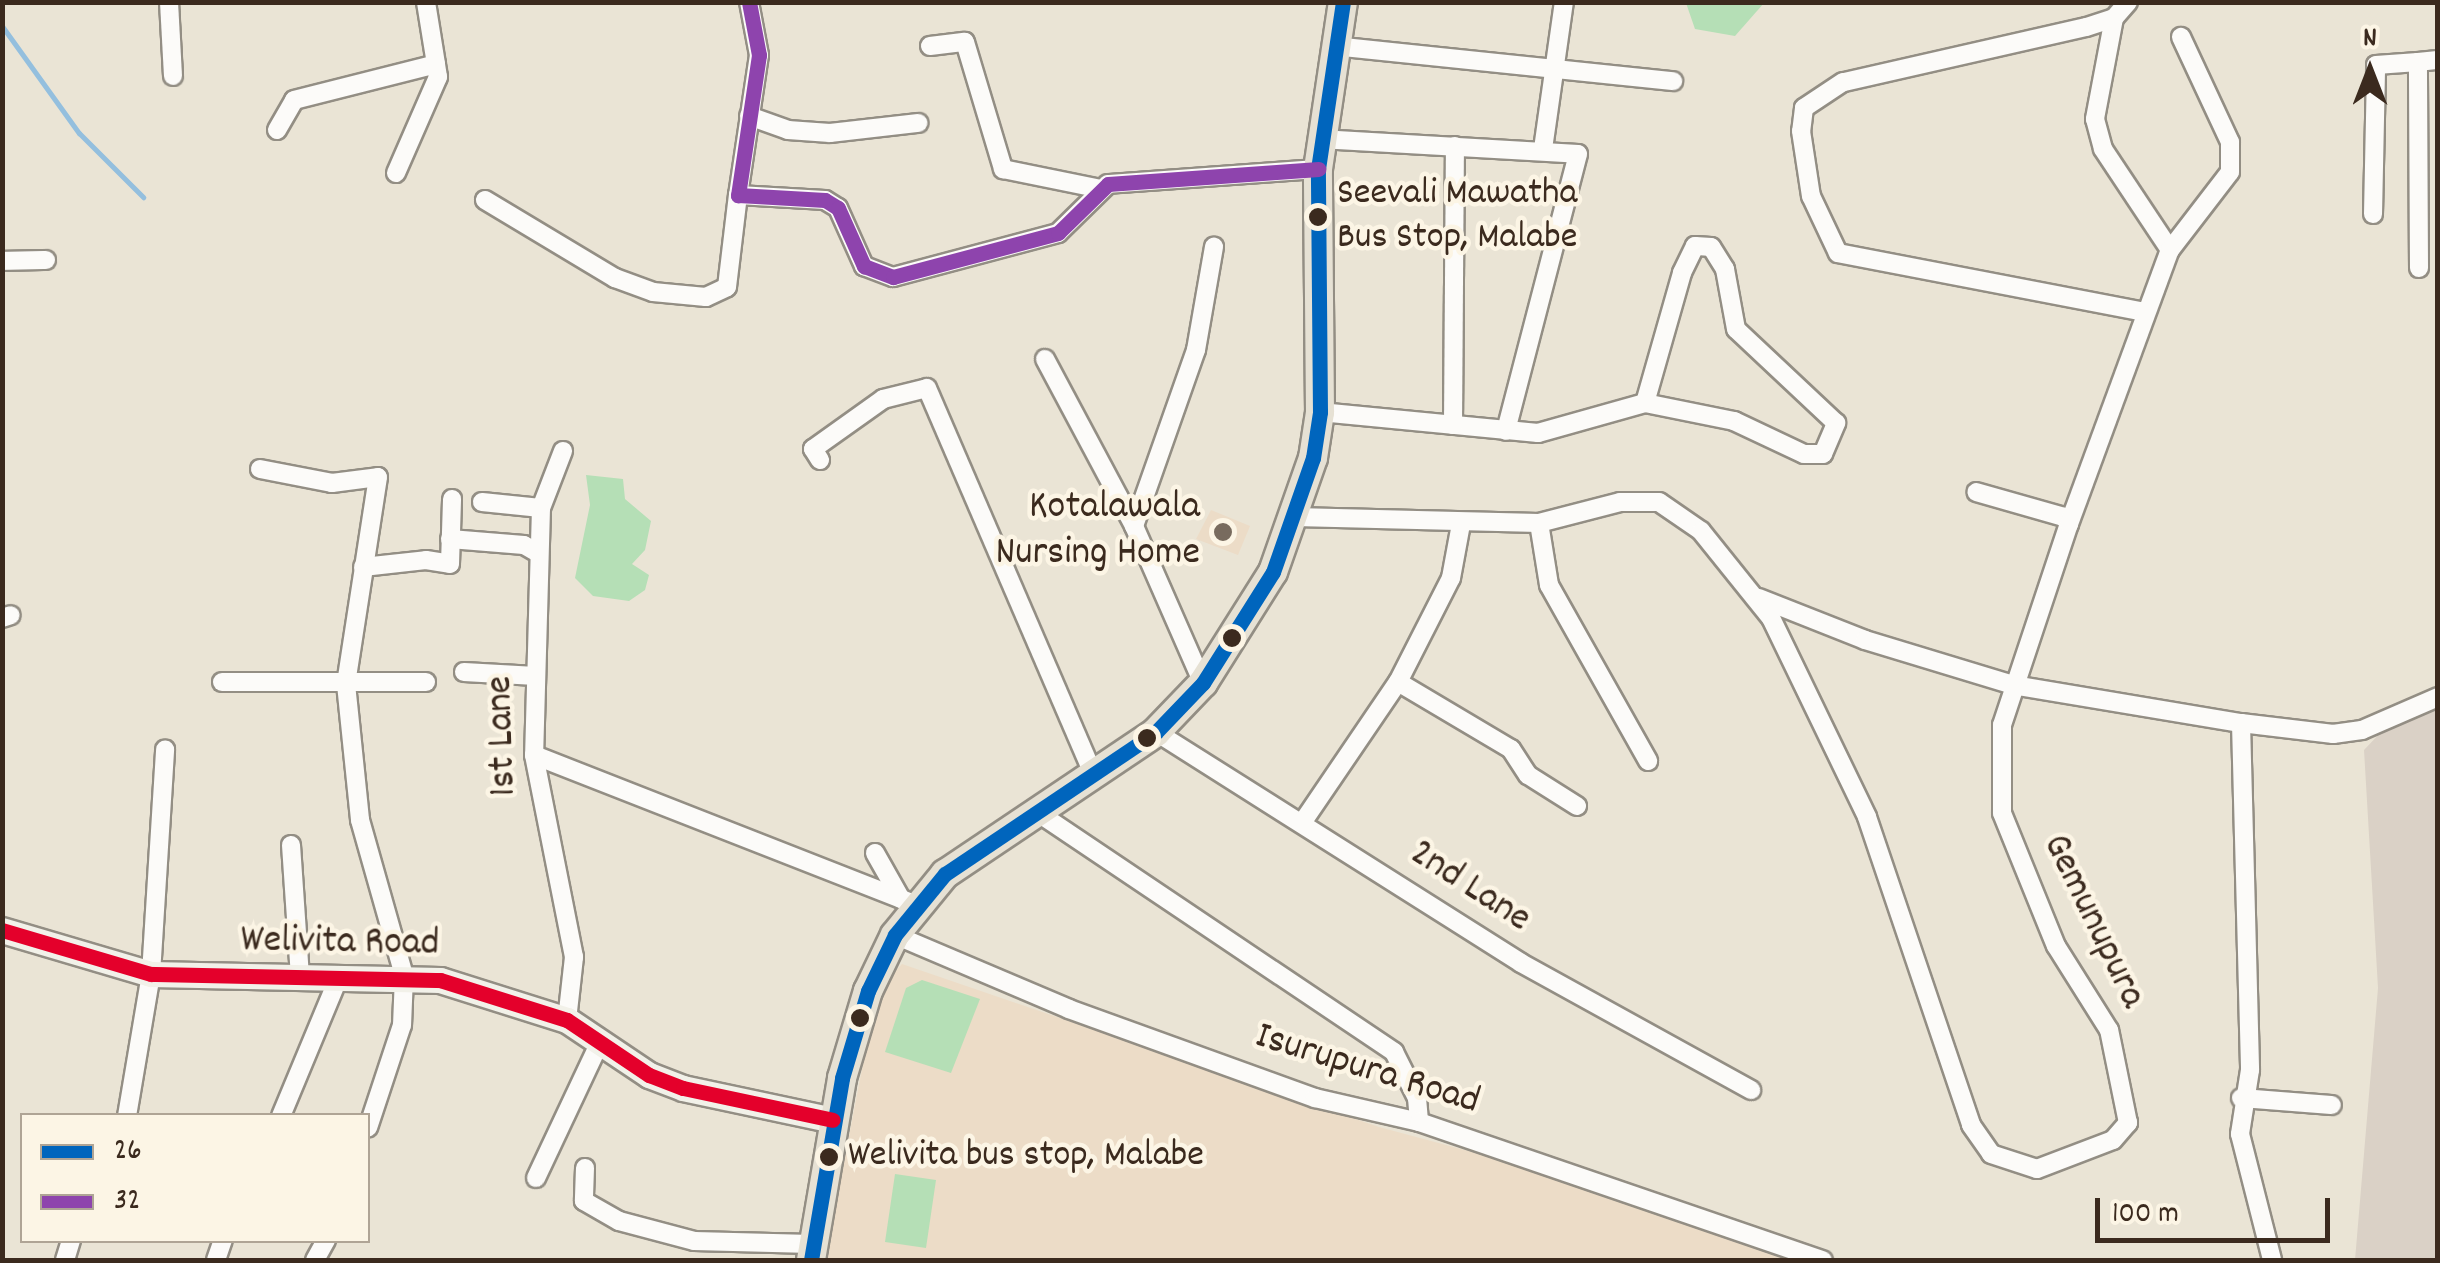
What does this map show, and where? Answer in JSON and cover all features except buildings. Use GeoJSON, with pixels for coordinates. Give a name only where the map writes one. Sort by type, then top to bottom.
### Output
{"type":"FeatureCollection","features":[{"type":"Feature","properties":{"kind":"main road"},"geometry":{"type":"LineString","coordinates":[[811,1252],[833,1120],[868,991],[909,902],[1034,810],[1156,732],[1203,683],[1262,592],[1296,517],[1320,412],[1318,169],[1332,46],[1343,2]]}},
{"type":"Feature","properties":{"kind":"street"},"geometry":{"type":"LineString","coordinates":[[169,2],[173,76]]}},
{"type":"Feature","properties":{"kind":"street"},"geometry":{"type":"LineString","coordinates":[[396,173],[438,78],[426,2]]}},
{"type":"Feature","properties":{"kind":"street"},"geometry":{"type":"LineString","coordinates":[[486,200],[616,278],[653,292],[706,297],[726,287],[759,56],[749,2]]}},
{"type":"Feature","properties":{"kind":"street"},"geometry":{"type":"LineString","coordinates":[[1543,148],[1564,2]]}},
{"type":"Feature","properties":{"kind":"street"},"geometry":{"type":"LineString","coordinates":[[2128,2],[2114,18],[2096,119],[2104,149],[2170,250]]}},
{"type":"Feature","properties":{"kind":"street"},"geometry":{"type":"LineString","coordinates":[[2114,18],[1843,82],[1804,108],[1801,131],[1811,196],[1838,253],[2144,312]]}},
{"type":"Feature","properties":{"kind":"street"},"geometry":{"type":"LineString","coordinates":[[2181,37],[2230,142],[2230,172],[2170,250],[2144,312],[2013,684],[2241,723],[2348,732],[2438,697]]}},
{"type":"Feature","properties":{"kind":"street"},"geometry":{"type":"LineString","coordinates":[[930,46],[966,42],[1003,169],[1101,189],[1318,169]]}},
{"type":"Feature","properties":{"kind":"street"},"geometry":{"type":"LineString","coordinates":[[1332,46],[1673,82]]}},
{"type":"Feature","properties":{"kind":"street"},"geometry":{"type":"LineString","coordinates":[[2373,214],[2376,64],[2428,61],[2419,268]]}},
{"type":"Feature","properties":{"kind":"street"},"geometry":{"type":"LineString","coordinates":[[277,130],[294,100],[436,64]]}},
{"type":"Feature","properties":{"kind":"street"},"geometry":{"type":"LineString","coordinates":[[750,116],[788,130],[830,133],[918,122]]}},
{"type":"Feature","properties":{"kind":"street"},"geometry":{"type":"LineString","coordinates":[[1320,140],[1543,148],[1578,154],[1506,431]]}},
{"type":"Feature","properties":{"kind":"street"},"geometry":{"type":"LineString","coordinates":[[1453,425],[1455,146]]}},
{"type":"Feature","properties":{"kind":"street"},"geometry":{"type":"LineString","coordinates":[[738,195],[825,200],[838,208],[864,266],[893,277],[1058,233],[1101,189]]}},
{"type":"Feature","properties":{"kind":"street"},"geometry":{"type":"LineString","coordinates":[[1134,526],[1196,350],[1214,246]]}},
{"type":"Feature","properties":{"kind":"street"},"geometry":{"type":"LineString","coordinates":[[1320,412],[1506,431],[1574,427],[1620,405],[1645,403],[1734,421],[1804,454],[1823,454],[1836,423],[1736,329],[1725,269],[1711,247],[1695,246],[1682,274],[1645,403]]}},
{"type":"Feature","properties":{"kind":"street"},"geometry":{"type":"LineString","coordinates":[[2,261],[46,260]]}},
{"type":"Feature","properties":{"kind":"street"},"geometry":{"type":"LineString","coordinates":[[1045,359],[1134,526],[1203,683]]}},
{"type":"Feature","properties":{"kind":"street"},"geometry":{"type":"LineString","coordinates":[[820,460],[814,449],[883,399],[927,388],[1093,774]]}},
{"type":"Feature","properties":{"kind":"street","name":"1st Lane"},"geometry":{"type":"LineString","coordinates":[[562,451],[541,508],[534,755],[574,956],[567,1020]]}},
{"type":"Feature","properties":{"kind":"street"},"geometry":{"type":"LineString","coordinates":[[260,469],[332,483],[378,478],[346,684],[360,820],[404,976],[402,1025],[370,1122]]}},
{"type":"Feature","properties":{"kind":"street"},"geometry":{"type":"LineString","coordinates":[[1976,492],[2064,516],[2069,524]]}},
{"type":"Feature","properties":{"kind":"street"},"geometry":{"type":"LineString","coordinates":[[363,568],[426,560],[450,564],[452,499]]}},
{"type":"Feature","properties":{"kind":"street"},"geometry":{"type":"LineString","coordinates":[[482,502],[541,508]]}},
{"type":"Feature","properties":{"kind":"street","name":"Gemunupura"},"geometry":{"type":"LineString","coordinates":[[1296,517],[1539,523],[1620,502],[1659,502],[1702,532],[1758,598],[1867,817],[1971,1125],[1991,1154],[2037,1169],[2113,1140],[2128,1123],[2108,1030],[2056,946],[2002,813],[2002,725],[2013,684],[1865,640],[1758,598]]}},
{"type":"Feature","properties":{"kind":"street"},"geometry":{"type":"LineString","coordinates":[[1539,523],[1549,585],[1648,761]]}},
{"type":"Feature","properties":{"kind":"street"},"geometry":{"type":"LineString","coordinates":[[1302,823],[1398,682],[1451,578],[1461,524]]}},
{"type":"Feature","properties":{"kind":"street"},"geometry":{"type":"LineString","coordinates":[[450,540],[524,546],[538,553]]}},
{"type":"Feature","properties":{"kind":"street"},"geometry":{"type":"LineString","coordinates":[[464,672],[536,676]]}},
{"type":"Feature","properties":{"kind":"street"},"geometry":{"type":"LineString","coordinates":[[222,682],[426,682]]}},
{"type":"Feature","properties":{"kind":"street"},"geometry":{"type":"LineString","coordinates":[[1398,682],[1511,749],[1528,775],[1577,806]]}},
{"type":"Feature","properties":{"kind":"street"},"geometry":{"type":"LineString","coordinates":[[2241,723],[2250,1070],[2241,1098],[2240,1134],[2272,1260]]}},
{"type":"Feature","properties":{"kind":"street","name":"2nd Lane"},"geometry":{"type":"LineString","coordinates":[[1156,732],[1520,963],[1751,1090]]}},
{"type":"Feature","properties":{"kind":"street"},"geometry":{"type":"LineString","coordinates":[[128,1113],[151,974],[165,750]]}},
{"type":"Feature","properties":{"kind":"street"},"geometry":{"type":"LineString","coordinates":[[534,755],[909,902]]}},
{"type":"Feature","properties":{"kind":"street"},"geometry":{"type":"LineString","coordinates":[[1034,810],[1394,1052],[1418,1098],[1419,1122]]}},
{"type":"Feature","properties":{"kind":"street"},"geometry":{"type":"LineString","coordinates":[[291,845],[300,976]]}},
{"type":"Feature","properties":{"kind":"street"},"geometry":{"type":"LineString","coordinates":[[874,853],[909,902]]}},
{"type":"Feature","properties":{"kind":"street","name":"Isurupura Road"},"geometry":{"type":"LineString","coordinates":[[896,935],[1069,1010],[1315,1098],[1419,1122],[1823,1260]]}},
{"type":"Feature","properties":{"kind":"street","name":"Welivita Road"},"geometry":{"type":"LineString","coordinates":[[6,939],[151,974],[404,976],[514,998],[567,1020],[649,1075],[682,1088],[833,1120]]}},
{"type":"Feature","properties":{"kind":"street"},"geometry":{"type":"LineString","coordinates":[[282,1113],[339,977]]}},
{"type":"Feature","properties":{"kind":"street"},"geometry":{"type":"LineString","coordinates":[[536,1178],[600,1042]]}},
{"type":"Feature","properties":{"kind":"street"},"geometry":{"type":"LineString","coordinates":[[2241,1098],[2332,1104]]}},
{"type":"Feature","properties":{"kind":"street"},"geometry":{"type":"LineString","coordinates":[[585,1168],[584,1201],[619,1221],[694,1241],[811,1252]]}},
{"type":"Feature","properties":{"kind":"shaded area","name":"Kotalawala Nursing Home"},"geometry":{"type":"Polygon","coordinates":[[[1211,510],[1250,526],[1238,555],[1196,539],[1211,510]]]}},
{"type":"Feature","properties":{"kind":"shaded area"},"geometry":{"type":"Polygon","coordinates":[[[2437,695],[2437,1260],[2355,1260],[2378,988],[2364,750],[2403,709],[2437,695]]]}},
{"type":"Feature","properties":{"kind":"shaded area"},"geometry":{"type":"Polygon","coordinates":[[[902,964],[1379,1127],[1602,1187],[1790,1260],[825,1260],[870,1028],[890,977],[902,964]]]}},
{"type":"Feature","properties":{"kind":"green space"},"geometry":{"type":"Polygon","coordinates":[[[1686,2],[1764,3],[1735,36],[1695,29],[1686,2]]]}},
{"type":"Feature","properties":{"kind":"green space"},"geometry":{"type":"Polygon","coordinates":[[[586,475],[623,479],[625,499],[651,521],[645,550],[632,564],[649,575],[645,590],[629,601],[593,596],[575,578],[590,505],[586,475]]]}},
{"type":"Feature","properties":{"kind":"green space"},"geometry":{"type":"Polygon","coordinates":[[[922,980],[980,999],[951,1073],[885,1052],[906,988],[922,980]]]}},
{"type":"Feature","properties":{"kind":"green space"},"geometry":{"type":"Polygon","coordinates":[[[895,1174],[936,1180],[926,1248],[885,1242],[895,1174]]]}},
{"type":"Feature","properties":{"kind":"waterway"},"geometry":{"type":"LineString","coordinates":[[2,26],[79,133],[143,197]]}},
{"type":"Feature","properties":{"kind":"transit line","name":"32"},"geometry":{"type":"LineString","coordinates":[[749,2],[759,55],[738,195],[825,200],[838,208],[864,266],[893,277],[1058,233],[1108,184],[1318,169]]}},
{"type":"Feature","properties":{"kind":"transit line","name":"26"},"geometry":{"type":"LineString","coordinates":[[811,1260],[842,1078],[868,991],[895,935],[945,874],[1156,732],[1203,683],[1273,572],[1313,458],[1320,412],[1318,169],[1343,2]]}},
{"type":"Feature","properties":{"kind":"transit line"},"geometry":{"type":"LineString","coordinates":[[2,930],[151,974],[440,980],[567,1020],[649,1075],[683,1088],[833,1120]]}},
{"type":"Feature","properties":{"kind":"place","name":"Seevali Mawatha Bus Stop, Malabe"},"geometry":{"type":"Point","coordinates":[1318,217]}},
{"type":"Feature","properties":{"kind":"place","name":"Kotalawala Nursing Home"},"geometry":{"type":"Point","coordinates":[1223,532]}},
{"type":"Feature","properties":{"kind":"place","name":"Welivita bus stop, Malabe"},"geometry":{"type":"Point","coordinates":[829,1157]}}]}
